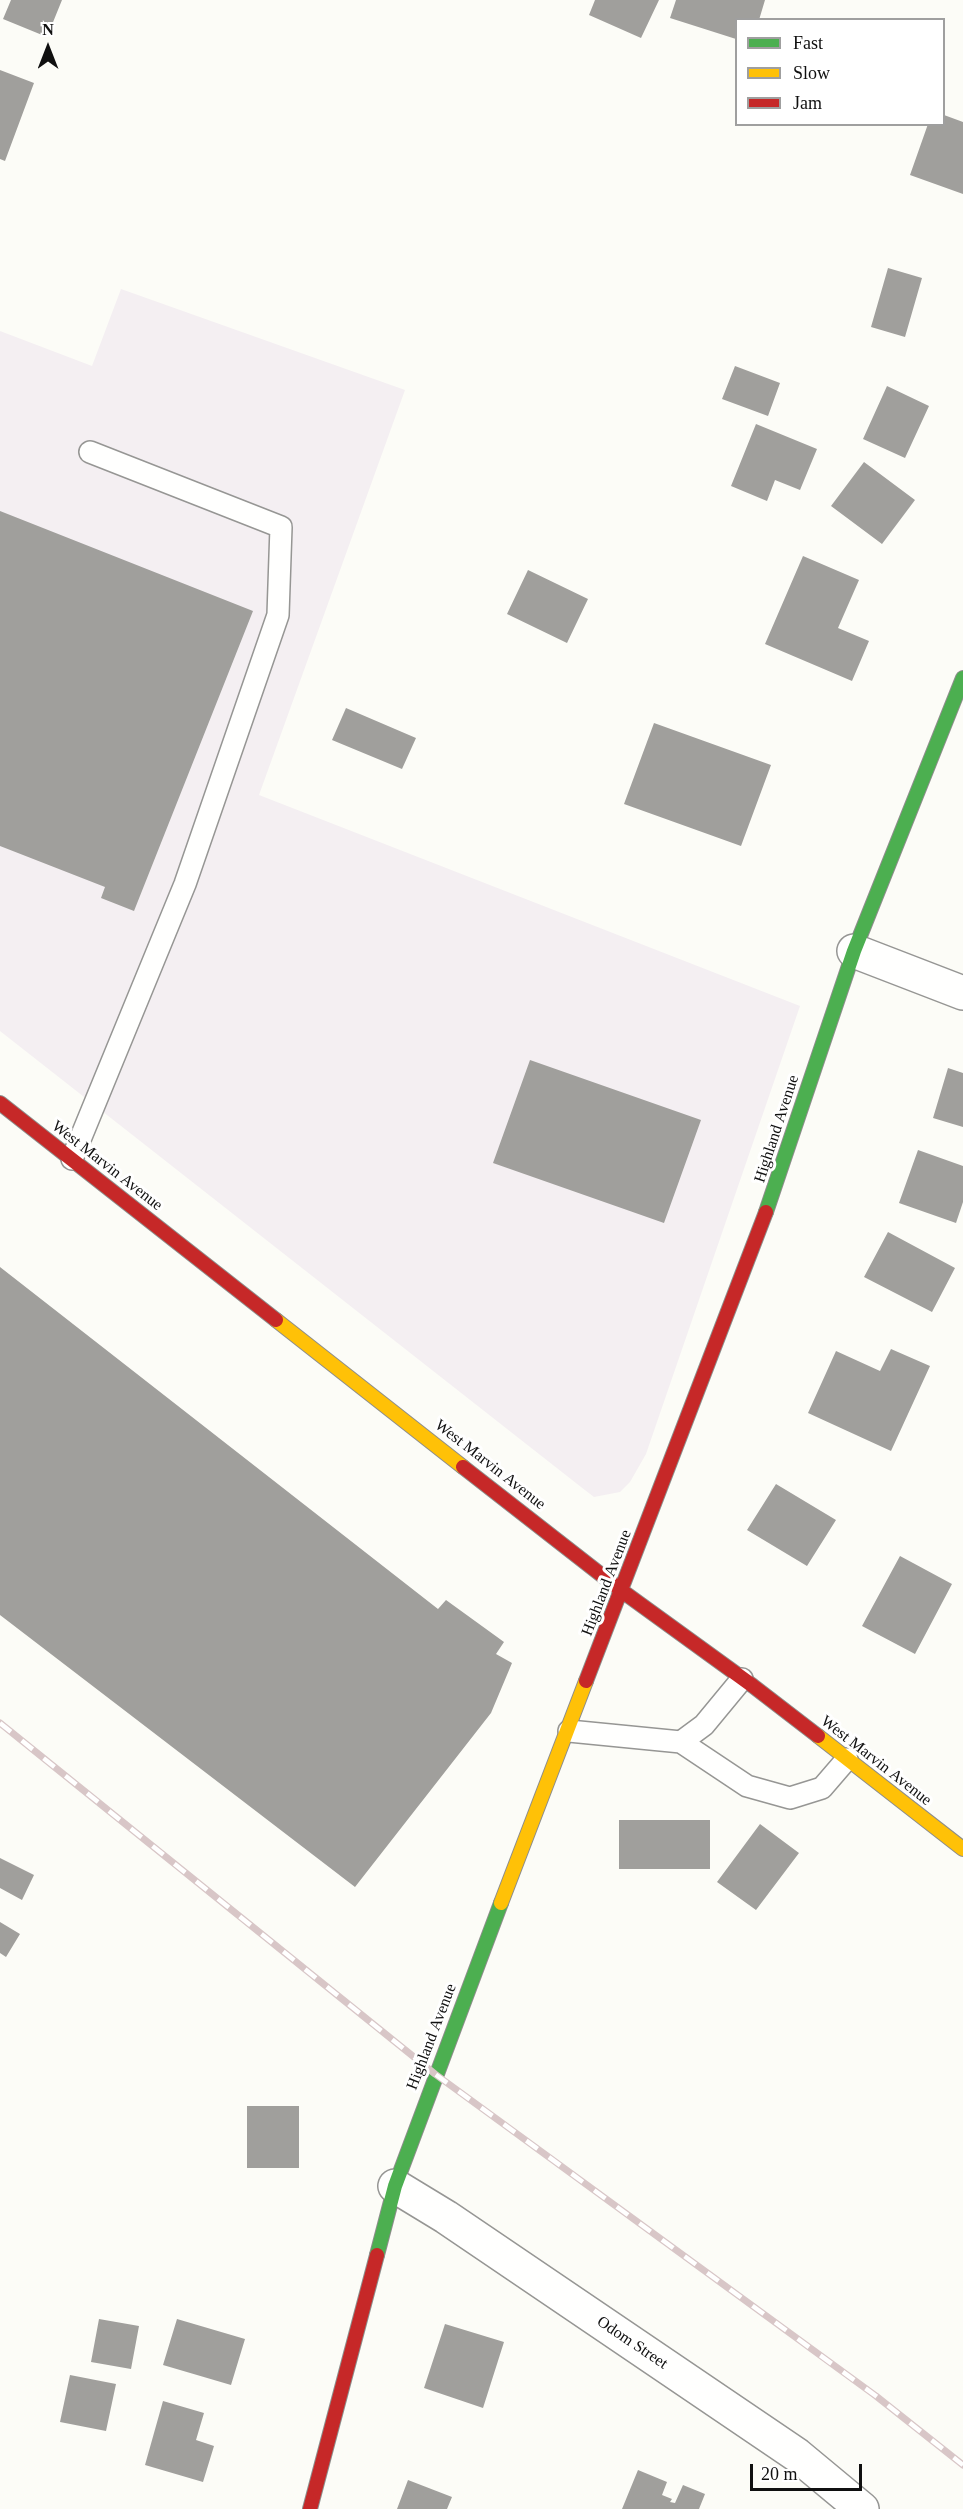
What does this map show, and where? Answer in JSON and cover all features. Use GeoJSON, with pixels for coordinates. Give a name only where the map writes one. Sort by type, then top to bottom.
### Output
{"type":"FeatureCollection","features":[{"type":"Feature","properties":{"kind":"street","name":"Highland Avenue"},"geometry":{"type":"LineString","coordinates":[[310,2509],[395,2186],[435,2074],[569,1731],[766,1212],[854,951],[963,678]]}},
{"type":"Feature","properties":{"kind":"street"},"geometry":{"type":"LineString","coordinates":[[854,951],[963,993]]}},
{"type":"Feature","properties":{"kind":"street","name":"West Marvin Avenue"},"geometry":{"type":"LineString","coordinates":[[0,1102],[622,1591],[742,1679],[963,1849]]}},
{"type":"Feature","properties":{"kind":"street","name":"Odom Street"},"geometry":{"type":"LineString","coordinates":[[395,2186],[446,2217],[787,2449],[862,2509]]}},
{"type":"Feature","properties":{"kind":"lane"},"geometry":{"type":"LineString","coordinates":[[72,1159],[185,884],[278,615],[281,527],[90,452]]}},
{"type":"Feature","properties":{"kind":"lane"},"geometry":{"type":"LineString","coordinates":[[681,1742],[704,1725],[742,1679]]}},
{"type":"Feature","properties":{"kind":"lane"},"geometry":{"type":"LineString","coordinates":[[569,1731],[681,1742],[747,1786],[790,1798],[822,1788],[847,1759]]}},
{"type":"Feature","properties":{"kind":"shaded area"},"geometry":{"type":"Polygon","coordinates":[[[121,289],[405,390],[259,795],[800,1006],[646,1454],[630,1482],[620,1492],[594,1497],[0,1031],[0,331],[92,366],[121,289]]]}},
{"type":"Feature","properties":{"kind":"building"},"geometry":{"type":"Polygon","coordinates":[[[11,0],[62,0],[47,37],[3,19],[11,0]]]}},
{"type":"Feature","properties":{"kind":"building"},"geometry":{"type":"Polygon","coordinates":[[[595,0],[659,0],[641,38],[589,15],[595,0]]]}},
{"type":"Feature","properties":{"kind":"building"},"geometry":{"type":"Polygon","coordinates":[[[676,0],[765,0],[760,18],[735,18],[735,39],[670,18],[676,0]]]}},
{"type":"Feature","properties":{"kind":"building"},"geometry":{"type":"Polygon","coordinates":[[[0,70],[34,83],[5,161],[0,159],[0,70]]]}},
{"type":"Feature","properties":{"kind":"building"},"geometry":{"type":"Polygon","coordinates":[[[945,115],[963,122],[963,194],[910,175],[927,126],[945,126],[945,115]]]}},
{"type":"Feature","properties":{"kind":"building"},"geometry":{"type":"Polygon","coordinates":[[[888,268],[922,278],[905,337],[871,327],[888,268]]]}},
{"type":"Feature","properties":{"kind":"building"},"geometry":{"type":"Polygon","coordinates":[[[735,366],[780,383],[768,416],[722,399],[735,366]]]}},
{"type":"Feature","properties":{"kind":"building"},"geometry":{"type":"Polygon","coordinates":[[[887,386],[929,406],[905,458],[863,439],[887,386]]]}},
{"type":"Feature","properties":{"kind":"building"},"geometry":{"type":"Polygon","coordinates":[[[756,424],[817,449],[800,490],[775,480],[767,501],[731,486],[756,424]]]}},
{"type":"Feature","properties":{"kind":"building"},"geometry":{"type":"Polygon","coordinates":[[[864,462],[915,500],[882,544],[831,506],[864,462]]]}},
{"type":"Feature","properties":{"kind":"building"},"geometry":{"type":"Polygon","coordinates":[[[0,511],[253,611],[134,911],[101,898],[105,887],[0,846],[0,511]]]}},
{"type":"Feature","properties":{"kind":"building"},"geometry":{"type":"Polygon","coordinates":[[[803,556],[859,580],[838,628],[869,641],[852,681],[765,644],[803,556]]]}},
{"type":"Feature","properties":{"kind":"building"},"geometry":{"type":"Polygon","coordinates":[[[528,570],[588,599],[567,643],[507,614],[528,570]]]}},
{"type":"Feature","properties":{"kind":"building"},"geometry":{"type":"Polygon","coordinates":[[[346,708],[416,738],[402,769],[332,740],[346,708]]]}},
{"type":"Feature","properties":{"kind":"building"},"geometry":{"type":"Polygon","coordinates":[[[654,723],[771,765],[741,846],[624,804],[654,723]]]}},
{"type":"Feature","properties":{"kind":"building"},"geometry":{"type":"Polygon","coordinates":[[[530,1060],[701,1120],[664,1223],[493,1163],[530,1060]]]}},
{"type":"Feature","properties":{"kind":"building"},"geometry":{"type":"Polygon","coordinates":[[[948,1068],[963,1073],[963,1127],[933,1118],[948,1068]]]}},
{"type":"Feature","properties":{"kind":"building"},"geometry":{"type":"Polygon","coordinates":[[[918,1150],[963,1166],[963,1202],[956,1223],[899,1203],[918,1150]]]}},
{"type":"Feature","properties":{"kind":"building"},"geometry":{"type":"Polygon","coordinates":[[[888,1232],[955,1268],[932,1312],[864,1277],[888,1232]]]}},
{"type":"Feature","properties":{"kind":"building"},"geometry":{"type":"Polygon","coordinates":[[[0,1267],[438,1609],[446,1600],[504,1642],[496,1654],[512,1663],[491,1713],[355,1887],[0,1615],[0,1267]]]}},
{"type":"Feature","properties":{"kind":"building"},"geometry":{"type":"Polygon","coordinates":[[[891,1349],[930,1366],[891,1451],[808,1413],[836,1351],[880,1371],[891,1349]]]}},
{"type":"Feature","properties":{"kind":"building"},"geometry":{"type":"Polygon","coordinates":[[[776,1484],[836,1520],[807,1566],[747,1530],[776,1484]]]}},
{"type":"Feature","properties":{"kind":"building"},"geometry":{"type":"Polygon","coordinates":[[[900,1556],[952,1584],[915,1654],[862,1626],[900,1556]]]}},
{"type":"Feature","properties":{"kind":"building"},"geometry":{"type":"Polygon","coordinates":[[[619,1820],[710,1820],[710,1869],[619,1869],[619,1820]]]}},
{"type":"Feature","properties":{"kind":"building"},"geometry":{"type":"Polygon","coordinates":[[[760,1824],[799,1853],[756,1910],[717,1882],[760,1824]]]}},
{"type":"Feature","properties":{"kind":"building"},"geometry":{"type":"Polygon","coordinates":[[[0,1858],[34,1875],[22,1900],[0,1888],[0,1858]]]}},
{"type":"Feature","properties":{"kind":"building"},"geometry":{"type":"Polygon","coordinates":[[[0,1922],[20,1934],[6,1957],[0,1953],[0,1922]]]}},
{"type":"Feature","properties":{"kind":"building"},"geometry":{"type":"Polygon","coordinates":[[[247,2106],[299,2106],[299,2168],[247,2168],[247,2106]]]}},
{"type":"Feature","properties":{"kind":"building"},"geometry":{"type":"Polygon","coordinates":[[[99,2319],[139,2326],[131,2369],[91,2362],[99,2319]]]}},
{"type":"Feature","properties":{"kind":"building"},"geometry":{"type":"Polygon","coordinates":[[[177,2319],[245,2339],[231,2385],[163,2365],[177,2319]]]}},
{"type":"Feature","properties":{"kind":"building"},"geometry":{"type":"Polygon","coordinates":[[[445,2324],[504,2342],[483,2408],[424,2388],[445,2324]]]}},
{"type":"Feature","properties":{"kind":"building"},"geometry":{"type":"Polygon","coordinates":[[[70,2375],[116,2384],[106,2431],[60,2422],[70,2375]]]}},
{"type":"Feature","properties":{"kind":"building"},"geometry":{"type":"Polygon","coordinates":[[[163,2401],[204,2413],[196,2440],[214,2446],[203,2482],[145,2465],[163,2401]]]}},
{"type":"Feature","properties":{"kind":"building"},"geometry":{"type":"Polygon","coordinates":[[[638,2470],[667,2482],[662,2495],[672,2499],[670,2502],[675,2503],[683,2485],[705,2494],[699,2509],[622,2509],[638,2470]]]}},
{"type":"Feature","properties":{"kind":"building"},"geometry":{"type":"Polygon","coordinates":[[[408,2480],[452,2497],[447,2509],[397,2509],[408,2480]]]}},
{"type":"Feature","properties":{"kind":"railway"},"geometry":{"type":"LineString","coordinates":[[0,1723],[435,2074],[876,2396],[963,2465]]}},
{"type":"Feature","properties":{"kind":"traffic: fast"},"geometry":{"type":"LineString","coordinates":[[766,1212],[854,951],[963,678]]}},
{"type":"Feature","properties":{"kind":"traffic: fast"},"geometry":{"type":"LineString","coordinates":[[377,2255],[395,2186],[501,1903]]}},
{"type":"Feature","properties":{"kind":"traffic: slow"},"geometry":{"type":"LineString","coordinates":[[276,1320],[463,1467]]}},
{"type":"Feature","properties":{"kind":"traffic: slow"},"geometry":{"type":"LineString","coordinates":[[501,1903],[586,1681]]}},
{"type":"Feature","properties":{"kind":"traffic: slow"},"geometry":{"type":"LineString","coordinates":[[818,1736],[963,1849]]}},
{"type":"Feature","properties":{"kind":"traffic: jam"},"geometry":{"type":"LineString","coordinates":[[0,1103],[276,1320]]}},
{"type":"Feature","properties":{"kind":"traffic: jam"},"geometry":{"type":"LineString","coordinates":[[586,1681],[766,1212]]}},
{"type":"Feature","properties":{"kind":"traffic: jam"},"geometry":{"type":"LineString","coordinates":[[463,1467],[622,1591],[818,1736]]}},
{"type":"Feature","properties":{"kind":"traffic: jam"},"geometry":{"type":"LineString","coordinates":[[310,2509],[377,2255]]}}]}
